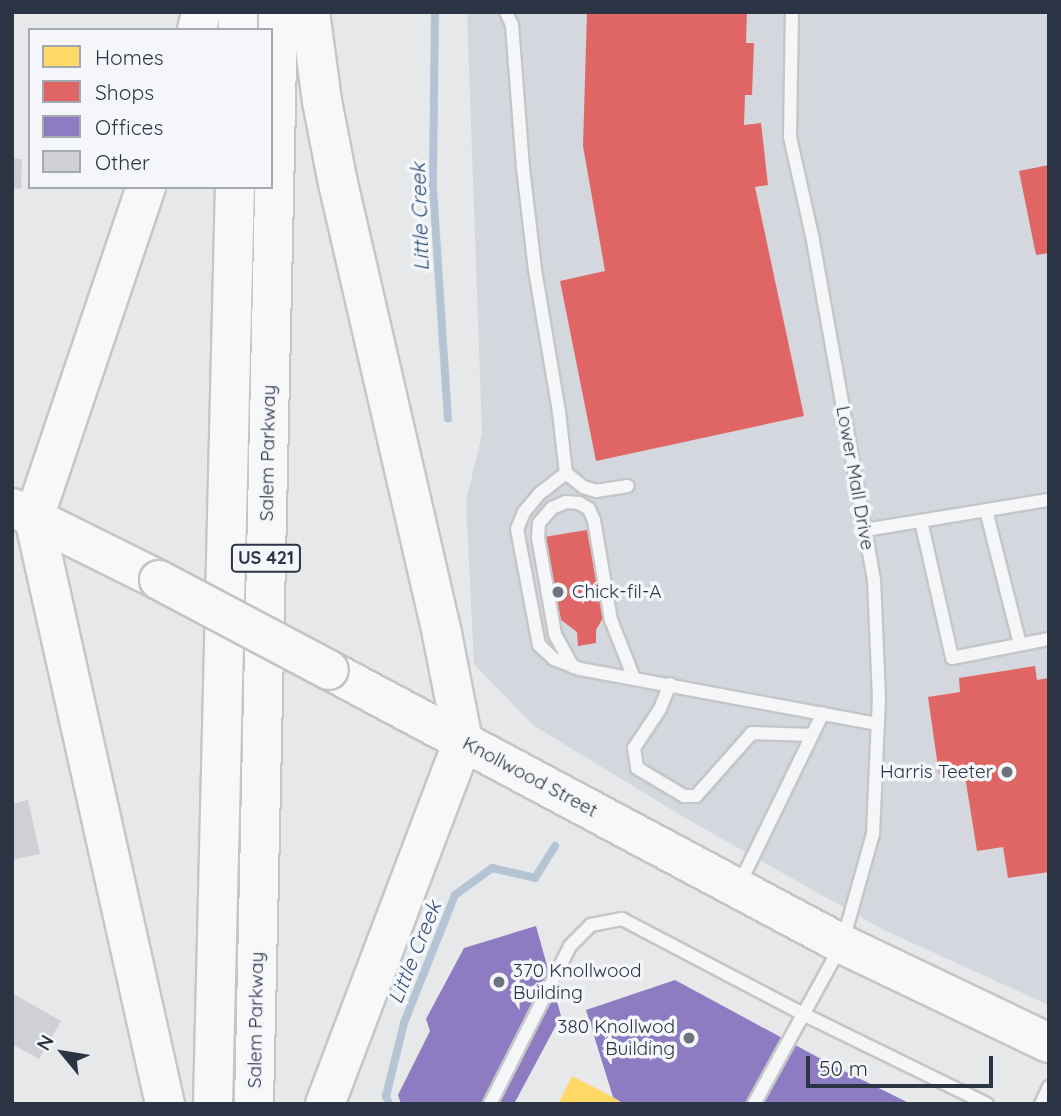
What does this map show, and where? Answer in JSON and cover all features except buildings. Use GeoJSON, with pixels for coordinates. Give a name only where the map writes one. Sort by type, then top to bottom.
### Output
{"type":"FeatureCollection","features":[{"type":"Feature","properties":{"kind":"main road","name":"Salem Parkway"},"geometry":{"type":"LineString","coordinates":[[254,1104],[278,12]]}},
{"type":"Feature","properties":{"kind":"main road"},"geometry":{"type":"LineString","coordinates":[[310,12],[322,101],[338,183],[442,634],[463,741],[325,1104]]}},
{"type":"Feature","properties":{"kind":"main road"},"geometry":{"type":"LineString","coordinates":[[145,189],[23,512],[165,1104]]}},
{"type":"Feature","properties":{"kind":"main road","name":"Salem Parkway"},"geometry":{"type":"LineString","coordinates":[[213,1104],[235,189]]}},
{"type":"Feature","properties":{"kind":"main road","name":"Knollwood Street"},"geometry":{"type":"LineString","coordinates":[[23,512],[159,580],[842,944],[1049,1043]]}},
{"type":"Feature","properties":{"kind":"lane"},"geometry":{"type":"LineString","coordinates":[[506,12],[512,25],[523,168],[535,270],[559,412],[566,473],[583,487],[596,491],[628,486]]}},
{"type":"Feature","properties":{"kind":"lane","name":"Lower Mall Drive"},"geometry":{"type":"LineString","coordinates":[[754,1104],[842,944],[873,834],[878,724],[874,580],[813,240],[790,137],[792,12]]}},
{"type":"Feature","properties":{"kind":"lane"},"geometry":{"type":"LineString","coordinates":[[566,473],[540,493],[524,512],[517,529],[539,645],[555,660],[573,667],[878,724]]}},
{"type":"Feature","properties":{"kind":"lane"},"geometry":{"type":"LineString","coordinates":[[865,530],[1049,500]]}},
{"type":"Feature","properties":{"kind":"lane"},"geometry":{"type":"LineString","coordinates":[[573,667],[555,634],[538,538],[539,523],[552,508],[566,502],[579,503],[589,509],[594,520],[611,620],[634,678]]}},
{"type":"Feature","properties":{"kind":"lane"},"geometry":{"type":"LineString","coordinates":[[986,510],[1020,644]]}},
{"type":"Feature","properties":{"kind":"lane"},"geometry":{"type":"LineString","coordinates":[[921,521],[952,659],[1049,639]]}},
{"type":"Feature","properties":{"kind":"lane"},"geometry":{"type":"LineString","coordinates":[[670,684],[660,709],[634,748],[636,768],[684,796],[696,796],[752,733],[813,735]]}},
{"type":"Feature","properties":{"kind":"lane"},"geometry":{"type":"LineString","coordinates":[[738,888],[823,713]]}},
{"type":"Feature","properties":{"kind":"lane"},"geometry":{"type":"LineString","coordinates":[[490,1104],[570,946],[591,925],[622,919],[803,1014],[986,1104]]}},
{"type":"Feature","properties":{"kind":"lane"},"geometry":{"type":"LineString","coordinates":[[1041,1104],[1049,1087]]}},
{"type":"Feature","properties":{"kind":"shaded area"},"geometry":{"type":"Polygon","coordinates":[[[467,12],[1049,12],[1049,1005],[882,929],[687,819],[533,725],[474,664],[466,501],[482,434],[467,12]]]}},
{"type":"Feature","properties":{"kind":"waterway","name":"Little Creek"},"geometry":{"type":"LineString","coordinates":[[435,12],[433,188],[448,419]]}},
{"type":"Feature","properties":{"kind":"waterway","name":"Little Creek"},"geometry":{"type":"LineString","coordinates":[[389,1104],[386,1096],[404,1023],[455,895],[492,868],[535,878],[555,846]]}},
{"type":"Feature","properties":{"kind":"place","name":"Chick-fil-A"},"geometry":{"type":"Point","coordinates":[558,592]}},
{"type":"Feature","properties":{"kind":"place","name":"Harris Teeter"},"geometry":{"type":"Point","coordinates":[1007,772]}},
{"type":"Feature","properties":{"kind":"place","name":"370 Knollwood Building"},"geometry":{"type":"Point","coordinates":[499,982]}},
{"type":"Feature","properties":{"kind":"place","name":"380 Knollwod Building"},"geometry":{"type":"Point","coordinates":[689,1038]}}]}
